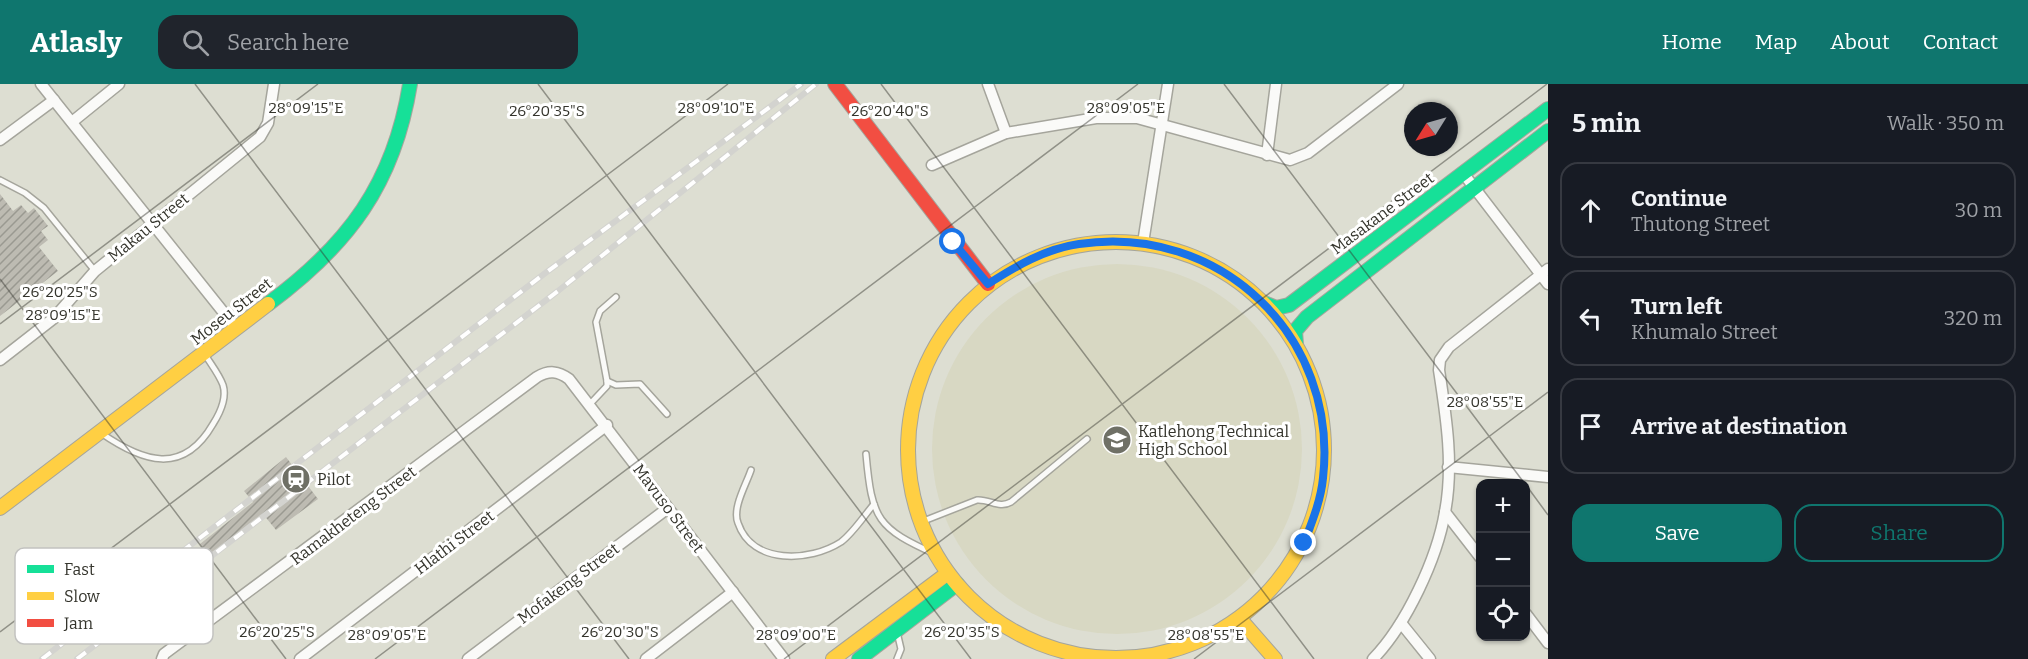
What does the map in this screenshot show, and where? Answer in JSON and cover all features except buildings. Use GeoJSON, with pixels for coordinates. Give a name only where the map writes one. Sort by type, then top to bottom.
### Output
{"type":"FeatureCollection","features":[{"type":"Feature","properties":{"kind":"street"},"geometry":{"type":"LineString","coordinates":[[41,84],[236,328]]}},
{"type":"Feature","properties":{"kind":"street"},"geometry":{"type":"LineString","coordinates":[[72,122],[119,84]]}},
{"type":"Feature","properties":{"kind":"street","name":"Makau Street"},"geometry":{"type":"LineString","coordinates":[[0,360],[54,318],[95,271],[262,135],[267,126],[274,84]]}},
{"type":"Feature","properties":{"kind":"street","name":"Moseu Street"},"geometry":{"type":"LineString","coordinates":[[0,508],[322,260],[354,224],[382,176],[404,124],[410,84]]}},
{"type":"Feature","properties":{"kind":"street"},"geometry":{"type":"LineString","coordinates":[[988,84],[1006,133]]}},
{"type":"Feature","properties":{"kind":"street"},"geometry":{"type":"LineString","coordinates":[[1143,243],[1168,84]]}},
{"type":"Feature","properties":{"kind":"street"},"geometry":{"type":"LineString","coordinates":[[1267,154],[1276,84]]}},
{"type":"Feature","properties":{"kind":"street"},"geometry":{"type":"LineString","coordinates":[[932,165],[1006,133],[1111,117],[1137,118],[1281,159],[1298,158],[1382,90],[1398,84]]}},
{"type":"Feature","properties":{"kind":"street"},"geometry":{"type":"LineString","coordinates":[[836,85],[988,284]]}},
{"type":"Feature","properties":{"kind":"street"},"geometry":{"type":"LineString","coordinates":[[0,140],[54,100]]}},
{"type":"Feature","properties":{"kind":"street","name":"Masakane Street"},"geometry":{"type":"LineString","coordinates":[[1262,301],[1268,307],[1279,308],[1288,305],[1548,109]]}},
{"type":"Feature","properties":{"kind":"street"},"geometry":{"type":"LineString","coordinates":[[1299,349],[1262,301],[1236,279],[1207,262],[1176,250],[1143,243],[1099,242],[1046,253],[1015,266],[988,284],[960,310],[938,340],[921,374],[911,410],[908,457],[911,486],[921,522],[937,555],[953,578],[979,607],[1023,636],[1062,651],[1093,658],[1132,658],[1170,652],[1206,639],[1240,619],[1265,597],[1287,571],[1304,543],[1316,512],[1323,479],[1325,446],[1321,412],[1312,380],[1299,349],[1294,340],[1295,331],[1307,317],[1548,131]]}},
{"type":"Feature","properties":{"kind":"street"},"geometry":{"type":"LineString","coordinates":[[1463,173],[1544,272],[1548,284]]}},
{"type":"Feature","properties":{"kind":"street"},"geometry":{"type":"LineString","coordinates":[[1373,659],[1401,623],[1419,587],[1446,512],[1449,467],[1448,430],[1439,370],[1440,360],[1449,347],[1544,272]]}},
{"type":"Feature","properties":{"kind":"street","name":"Mavuso Street"},"geometry":{"type":"LineString","coordinates":[[545,372],[563,374],[590,404],[784,659]]}},
{"type":"Feature","properties":{"kind":"street","name":"Ramakheteng Street"},"geometry":{"type":"LineString","coordinates":[[213,618],[545,372]]}},
{"type":"Feature","properties":{"kind":"street","name":"Hlathi Street"},"geometry":{"type":"LineString","coordinates":[[300,659],[607,425]]}},
{"type":"Feature","properties":{"kind":"street"},"geometry":{"type":"LineString","coordinates":[[1449,467],[1548,477]]}},
{"type":"Feature","properties":{"kind":"street","name":"Mofakeng Street"},"geometry":{"type":"LineString","coordinates":[[468,659],[668,508]]}},
{"type":"Feature","properties":{"kind":"street"},"geometry":{"type":"LineString","coordinates":[[1446,512],[1476,551]]}},
{"type":"Feature","properties":{"kind":"street"},"geometry":{"type":"LineString","coordinates":[[859,659],[896,631],[953,578]]}},
{"type":"Feature","properties":{"kind":"street"},"geometry":{"type":"LineString","coordinates":[[833,659],[953,578]]}},
{"type":"Feature","properties":{"kind":"street"},"geometry":{"type":"LineString","coordinates":[[646,659],[733,592]]}},
{"type":"Feature","properties":{"kind":"street"},"geometry":{"type":"LineString","coordinates":[[1240,619],[1275,659]]}},
{"type":"Feature","properties":{"kind":"street"},"geometry":{"type":"LineString","coordinates":[[1530,619],[1548,643]]}},
{"type":"Feature","properties":{"kind":"street"},"geometry":{"type":"LineString","coordinates":[[1401,623],[1430,659]]}},
{"type":"Feature","properties":{"kind":"street","name":"Ramakheteng Street"},"geometry":{"type":"LineString","coordinates":[[162,659],[164,654],[178,644]]}},
{"type":"Feature","properties":{"kind":"lane"},"geometry":{"type":"LineString","coordinates":[[0,180],[25,193],[44,207],[95,271]]}},
{"type":"Feature","properties":{"kind":"lane"},"geometry":{"type":"LineString","coordinates":[[590,404],[607,386],[608,381],[596,322],[600,311],[616,297]]}},
{"type":"Feature","properties":{"kind":"lane"},"geometry":{"type":"LineString","coordinates":[[99,432],[123,448],[161,459],[178,458],[194,450],[206,437],[223,405],[224,386],[204,353]]}},
{"type":"Feature","properties":{"kind":"lane"},"geometry":{"type":"LineString","coordinates":[[608,381],[616,385],[640,384],[667,414]]}},
{"type":"Feature","properties":{"kind":"lane"},"geometry":{"type":"LineString","coordinates":[[921,522],[977,500],[984,500],[999,506],[1011,502],[1087,439]]}},
{"type":"Feature","properties":{"kind":"lane"},"geometry":{"type":"LineString","coordinates":[[866,454],[870,496],[885,526],[899,538],[937,555]]}},
{"type":"Feature","properties":{"kind":"lane"},"geometry":{"type":"LineString","coordinates":[[751,471],[738,506],[737,522],[758,547],[775,555],[802,557],[820,552],[842,541],[874,504]]}},
{"type":"Feature","properties":{"kind":"lane"},"geometry":{"type":"LineString","coordinates":[[896,631],[901,649],[897,659]]}},
{"type":"Feature","properties":{"kind":"shaded area","name":"Katlehong Technical High School"},"geometry":{"type":"Polygon","coordinates":[[[1117,264],[1153,267],[1188,278],[1220,295],[1248,318],[1271,346],[1288,378],[1299,413],[1302,449],[1299,485],[1288,520],[1271,552],[1248,580],[1220,603],[1188,620],[1153,631],[1117,634],[1081,631],[1046,620],[1014,603],[986,580],[963,552],[946,520],[935,485],[932,449],[935,413],[946,378],[963,346],[986,318],[1014,295],[1046,278],[1081,267],[1117,264]]]}},
{"type":"Feature","properties":{"kind":"railway"},"geometry":{"type":"LineString","coordinates":[[187,548],[544,274],[801,84]]}},
{"type":"Feature","properties":{"kind":"railway"},"geometry":{"type":"LineString","coordinates":[[213,555],[558,291],[816,84]]}},
{"type":"Feature","properties":{"kind":"railway"},"geometry":{"type":"LineString","coordinates":[[42,659],[62,644]]}},
{"type":"Feature","properties":{"kind":"railway"},"geometry":{"type":"LineString","coordinates":[[77,659],[97,644]]}},
{"type":"Feature","properties":{"kind":"traffic: fast"},"geometry":{"type":"LineString","coordinates":[[268,304],[322,259],[363,209],[379,182],[392,152],[403,120],[410,84]]}},
{"type":"Feature","properties":{"kind":"traffic: fast"},"geometry":{"type":"LineString","coordinates":[[1264,303],[1276,308],[1289,305],[1548,109]]}},
{"type":"Feature","properties":{"kind":"traffic: fast"},"geometry":{"type":"LineString","coordinates":[[1296,344],[1295,331],[1307,317],[1548,131]]}},
{"type":"Feature","properties":{"kind":"traffic: fast"},"geometry":{"type":"LineString","coordinates":[[859,659],[957,584]]}},
{"type":"Feature","properties":{"kind":"traffic: slow"},"geometry":{"type":"LineString","coordinates":[[1116,242],[1157,246],[1196,258],[1232,277],[1263,303],[1289,334],[1308,370],[1320,409],[1324,450],[1320,491],[1308,530],[1289,566],[1263,597],[1232,623],[1196,642],[1157,654],[1116,658],[1075,654],[1036,642],[1000,623],[969,597],[943,566],[924,530],[912,491],[908,450],[912,409],[924,370],[943,334],[969,303],[1000,277],[1036,258],[1075,246],[1116,242]]}},
{"type":"Feature","properties":{"kind":"traffic: slow"},"geometry":{"type":"LineString","coordinates":[[0,508],[268,304]]}},
{"type":"Feature","properties":{"kind":"traffic: slow"},"geometry":{"type":"LineString","coordinates":[[833,659],[948,573]]}},
{"type":"Feature","properties":{"kind":"traffic: slow"},"geometry":{"type":"LineString","coordinates":[[1240,619],[1275,659]]}},
{"type":"Feature","properties":{"kind":"traffic: jam"},"geometry":{"type":"LineString","coordinates":[[835,84],[988,284]]}},
{"type":"Feature","properties":{"kind":"place","name":"Katlehong Technical High School"},"geometry":{"type":"Point","coordinates":[1117,440]}},
{"type":"Feature","properties":{"kind":"place","name":"Pilot"},"geometry":{"type":"Point","coordinates":[296,479]}},
{"type":"Feature","properties":{"kind":"route"},"geometry":{"type":"LineString","coordinates":[[953,242],[988,284],[1015,266],[1046,253],[1077,244],[1110,241],[1143,243],[1176,250],[1207,262],[1236,279],[1262,301],[1299,349],[1312,380],[1321,412],[1325,446],[1323,479],[1316,512],[1304,543]]}}]}
